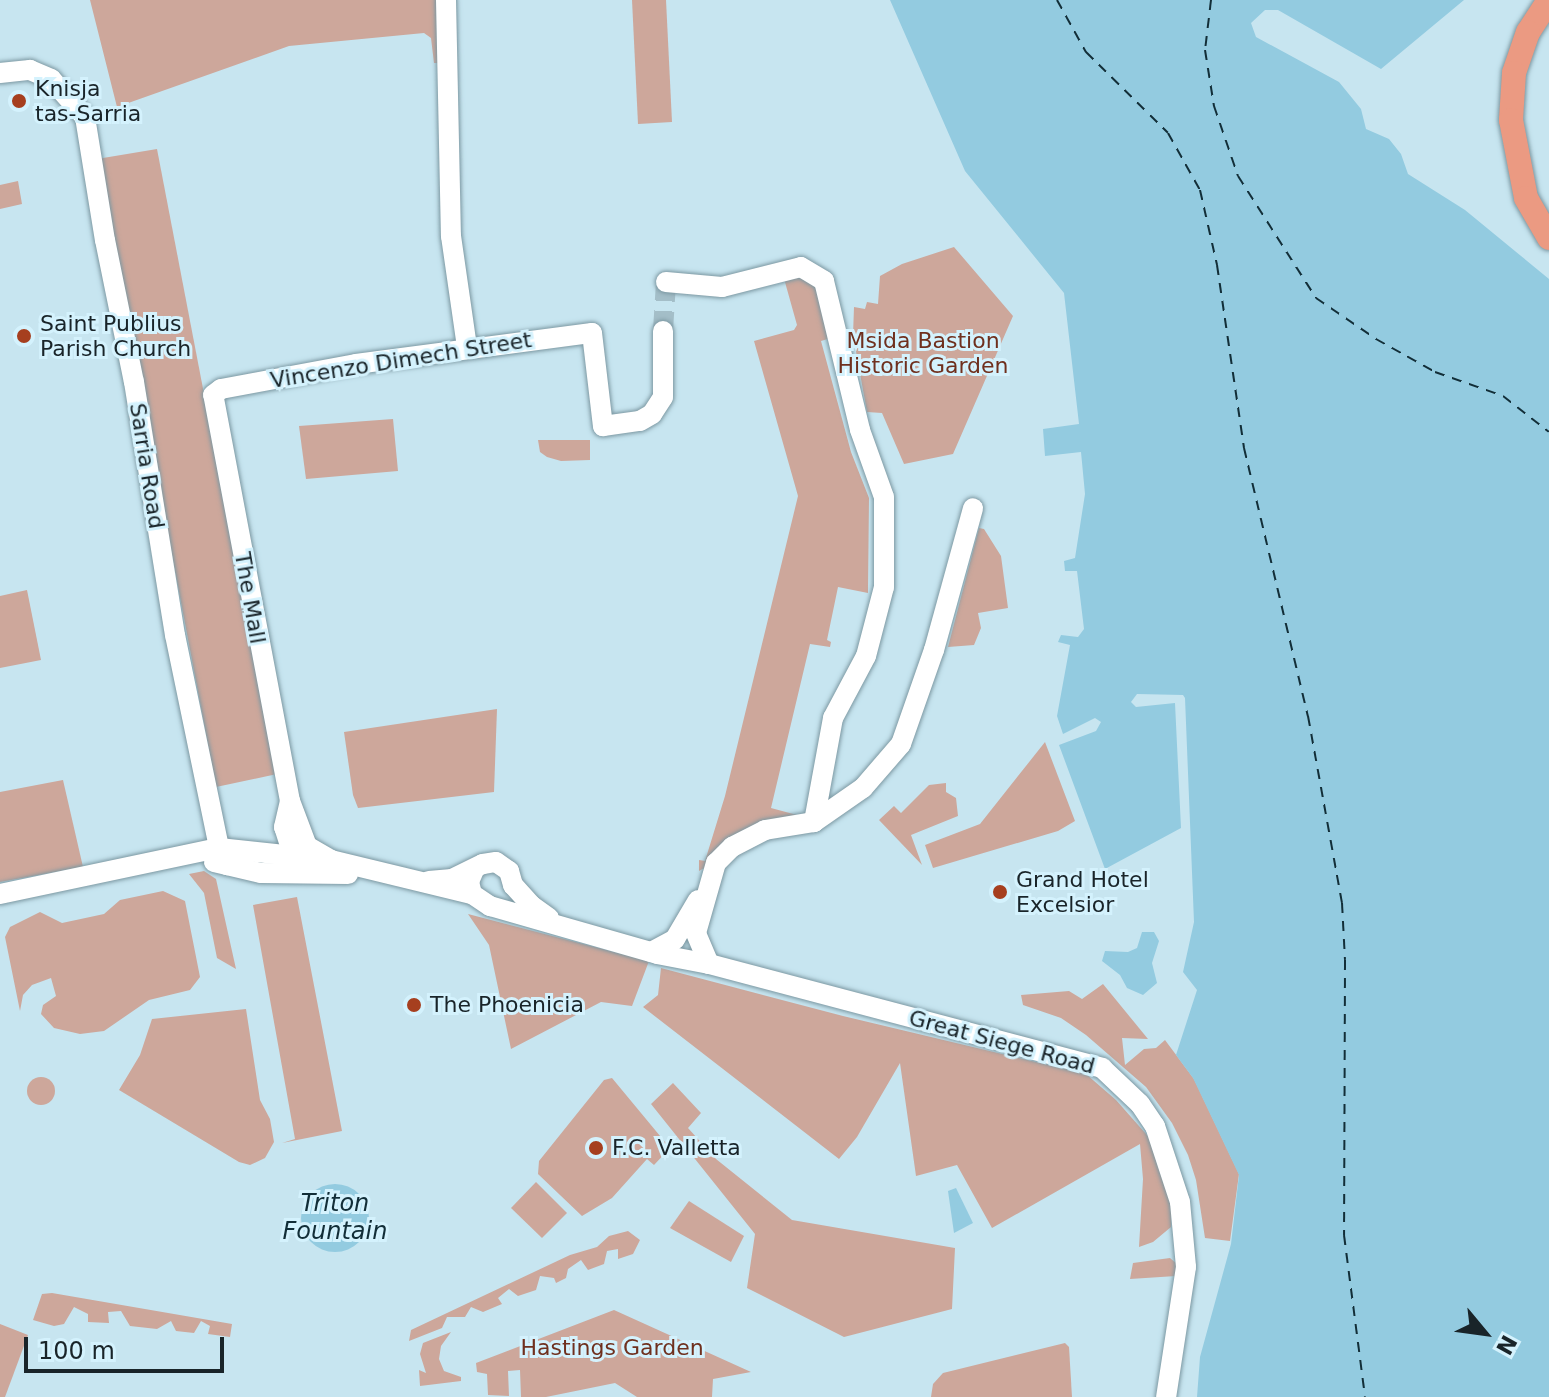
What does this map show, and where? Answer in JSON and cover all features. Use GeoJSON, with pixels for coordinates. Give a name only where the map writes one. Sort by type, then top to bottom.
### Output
{"type":"FeatureCollection","features":[{"type":"Feature","properties":{"kind":"main road"},"geometry":{"type":"LineString","coordinates":[[1549,0],[1528,32],[1514,73],[1511,120],[1526,198],[1549,238]]}},
{"type":"Feature","properties":{"kind":"street"},"geometry":{"type":"LineString","coordinates":[[446,0],[451,236],[467,347]]}},
{"type":"Feature","properties":{"kind":"street","name":"Sarria Road"},"geometry":{"type":"LineString","coordinates":[[0,73],[30,70],[51,79],[85,117],[105,240],[134,382],[175,635],[223,856]]}},
{"type":"Feature","properties":{"kind":"street"},"geometry":{"type":"LineString","coordinates":[[666,282],[722,287],[801,267],[824,281],[860,430],[884,497],[884,587],[866,656],[833,718],[814,822]]}},
{"type":"Feature","properties":{"kind":"street","name":"Vincenzo Dimech Street"},"geometry":{"type":"LineString","coordinates":[[213,395],[221,389],[467,347],[592,333],[603,426],[640,421],[652,414],[663,397],[663,331]]}},
{"type":"Feature","properties":{"kind":"street","name":"The Mall"},"geometry":{"type":"LineString","coordinates":[[213,395],[290,801]]}},
{"type":"Feature","properties":{"kind":"street"},"geometry":{"type":"LineString","coordinates":[[680,958],[696,933],[716,863],[732,847],[765,830],[814,822],[863,788],[901,744],[934,650],[973,508]]}},
{"type":"Feature","properties":{"kind":"street"},"geometry":{"type":"LineString","coordinates":[[290,801],[284,827],[293,854]]}},
{"type":"Feature","properties":{"kind":"street"},"geometry":{"type":"LineString","coordinates":[[290,801],[307,846],[339,866]]}},
{"type":"Feature","properties":{"kind":"street","name":"Sarria Road"},"geometry":{"type":"LineString","coordinates":[[213,814],[229,839],[254,851]]}},
{"type":"Feature","properties":{"kind":"street"},"geometry":{"type":"LineString","coordinates":[[254,851],[284,827]]}},
{"type":"Feature","properties":{"kind":"street","name":"Great Siege Road"},"geometry":{"type":"LineString","coordinates":[[0,894],[130,869],[207,861],[254,851],[293,854],[306,865],[339,866],[472,894],[490,906],[651,952],[709,964],[1102,1068],[1155,1126],[1180,1202],[1186,1267],[1166,1397]]}},
{"type":"Feature","properties":{"kind":"street","name":"Great Siege Road"},"geometry":{"type":"LineString","coordinates":[[223,856],[261,873],[339,866]]}},
{"type":"Feature","properties":{"kind":"street","name":"Great Siege Road"},"geometry":{"type":"LineString","coordinates":[[400,878],[437,882],[496,862],[509,871],[513,885],[531,905],[559,925]]}},
{"type":"Feature","properties":{"kind":"street"},"geometry":{"type":"LineString","coordinates":[[472,894],[469,882],[474,870]]}},
{"type":"Feature","properties":{"kind":"street"},"geometry":{"type":"LineString","coordinates":[[490,906],[506,901],[513,885]]}},
{"type":"Feature","properties":{"kind":"street"},"geometry":{"type":"LineString","coordinates":[[651,952],[675,939],[707,886]]}},
{"type":"Feature","properties":{"kind":"street","name":"Great Siege Road"},"geometry":{"type":"LineString","coordinates":[[0,904],[25,889]]}},
{"type":"Feature","properties":{"kind":"street"},"geometry":{"type":"LineString","coordinates":[[696,933],[709,964]]}},
{"type":"Feature","properties":{"kind":"green space"},"geometry":{"type":"Polygon","coordinates":[[[90,0],[437,0],[439,63],[434,63],[431,38],[424,33],[289,46],[117,107],[90,0]]]}},
{"type":"Feature","properties":{"kind":"green space"},"geometry":{"type":"Polygon","coordinates":[[[632,0],[666,0],[672,122],[638,124],[632,0]]]}},
{"type":"Feature","properties":{"kind":"green space"},"geometry":{"type":"Polygon","coordinates":[[[157,149],[277,774],[216,787],[97,159],[157,149]]]}},
{"type":"Feature","properties":{"kind":"green space"},"geometry":{"type":"Polygon","coordinates":[[[18,181],[22,204],[0,209],[0,185],[18,181]]]}},
{"type":"Feature","properties":{"kind":"green space","name":"Msida Bastion Historic Garden"},"geometry":{"type":"Polygon","coordinates":[[[954,247],[1013,316],[953,454],[904,464],[882,413],[867,412],[853,335],[854,307],[865,309],[867,302],[878,304],[880,276],[902,264],[954,247]]]}},
{"type":"Feature","properties":{"kind":"green space"},"geometry":{"type":"Polygon","coordinates":[[[783,275],[810,280],[822,296],[831,338],[821,341],[851,452],[869,498],[868,593],[838,587],[827,640],[831,642],[830,647],[810,644],[771,808],[797,815],[699,871],[699,860],[705,861],[725,796],[798,496],[754,341],[794,330],[797,325],[783,275]]]}},
{"type":"Feature","properties":{"kind":"green space"},"geometry":{"type":"Polygon","coordinates":[[[393,419],[398,471],[306,479],[299,426],[393,419]]]}},
{"type":"Feature","properties":{"kind":"green space"},"geometry":{"type":"Polygon","coordinates":[[[538,440],[590,440],[590,460],[561,461],[547,457],[540,452],[538,440]]]}},
{"type":"Feature","properties":{"kind":"green space"},"geometry":{"type":"Polygon","coordinates":[[[979,528],[984,529],[1001,556],[1008,608],[978,613],[981,628],[974,645],[948,647],[979,528]]]}},
{"type":"Feature","properties":{"kind":"green space"},"geometry":{"type":"Polygon","coordinates":[[[27,590],[41,660],[0,668],[0,596],[27,590]]]}},
{"type":"Feature","properties":{"kind":"green space"},"geometry":{"type":"Polygon","coordinates":[[[497,709],[494,792],[358,808],[353,795],[344,732],[497,709]]]}},
{"type":"Feature","properties":{"kind":"green space"},"geometry":{"type":"Polygon","coordinates":[[[1045,742],[1075,821],[1058,831],[933,868],[925,845],[980,824],[1045,742]]]}},
{"type":"Feature","properties":{"kind":"green space"},"geometry":{"type":"Polygon","coordinates":[[[63,780],[83,867],[0,882],[0,792],[63,780]]]}},
{"type":"Feature","properties":{"kind":"green space"},"geometry":{"type":"Polygon","coordinates":[[[946,783],[946,792],[956,798],[958,816],[911,835],[922,865],[879,820],[894,806],[901,813],[929,785],[946,783]]]}},
{"type":"Feature","properties":{"kind":"green space"},"geometry":{"type":"Polygon","coordinates":[[[204,871],[216,879],[236,969],[217,958],[204,893],[189,874],[204,871]]]}},
{"type":"Feature","properties":{"kind":"green space"},"geometry":{"type":"Polygon","coordinates":[[[163,891],[185,901],[200,977],[190,990],[149,1000],[104,1031],[80,1034],[54,1028],[41,1014],[43,1005],[56,996],[51,978],[32,985],[23,995],[20,1011],[5,937],[10,927],[40,912],[62,923],[104,914],[120,900],[163,891]]]}},
{"type":"Feature","properties":{"kind":"green space"},"geometry":{"type":"Polygon","coordinates":[[[297,897],[342,1131],[282,1143],[295,1139],[253,905],[297,897]]]}},
{"type":"Feature","properties":{"kind":"green space"},"geometry":{"type":"Polygon","coordinates":[[[468,914],[649,961],[632,1006],[601,1002],[511,1049],[489,945],[468,914]]]}},
{"type":"Feature","properties":{"kind":"green space"},"geometry":{"type":"Polygon","coordinates":[[[661,968],[843,1016],[1086,1074],[1116,1100],[1154,1143],[1172,1206],[1171,1227],[1153,1242],[1139,1247],[1143,1179],[1140,1144],[992,1228],[957,1165],[916,1176],[900,1063],[857,1137],[839,1159],[643,1007],[658,995],[661,968]]]}},
{"type":"Feature","properties":{"kind":"green space"},"geometry":{"type":"Polygon","coordinates":[[[1103,984],[1148,1039],[1122,1038],[1125,1065],[1144,1049],[1156,1048],[1165,1040],[1194,1079],[1239,1174],[1230,1241],[1205,1238],[1196,1180],[1188,1155],[1172,1123],[1146,1087],[1086,1035],[1061,1018],[1023,1005],[1021,995],[1069,991],[1082,999],[1103,984]]]}},
{"type":"Feature","properties":{"kind":"green space"},"geometry":{"type":"Polygon","coordinates":[[[246,1009],[260,1100],[270,1119],[274,1142],[265,1158],[250,1165],[239,1162],[119,1090],[140,1055],[152,1019],[246,1009]]]}},
{"type":"Feature","properties":{"kind":"green space"},"geometry":{"type":"Polygon","coordinates":[[[41,1077],[51,1081],[55,1091],[51,1101],[41,1105],[31,1101],[27,1091],[31,1081],[41,1077]]]}},
{"type":"Feature","properties":{"kind":"green space","name":"F.C. Valletta"},"geometry":{"type":"Polygon","coordinates":[[[612,1078],[670,1148],[654,1165],[647,1159],[612,1198],[582,1216],[538,1174],[539,1161],[604,1080],[612,1078]]]}},
{"type":"Feature","properties":{"kind":"green space"},"geometry":{"type":"Polygon","coordinates":[[[673,1083],[701,1113],[688,1128],[716,1159],[792,1220],[955,1248],[952,1309],[844,1337],[747,1288],[755,1234],[651,1104],[673,1083]]]}},
{"type":"Feature","properties":{"kind":"green space"},"geometry":{"type":"Polygon","coordinates":[[[536,1182],[567,1213],[542,1238],[511,1208],[536,1182]]]}},
{"type":"Feature","properties":{"kind":"green space"},"geometry":{"type":"Polygon","coordinates":[[[689,1201],[744,1236],[731,1262],[670,1228],[689,1201]]]}},
{"type":"Feature","properties":{"kind":"green space"},"geometry":{"type":"Polygon","coordinates":[[[628,1231],[640,1240],[633,1254],[618,1259],[618,1249],[607,1251],[604,1264],[588,1270],[581,1260],[568,1269],[566,1278],[556,1283],[554,1278],[540,1276],[536,1290],[518,1296],[509,1289],[498,1298],[502,1304],[483,1312],[471,1307],[465,1317],[447,1317],[442,1328],[409,1341],[411,1330],[570,1255],[597,1247],[609,1236],[628,1231]]]}},
{"type":"Feature","properties":{"kind":"green space"},"geometry":{"type":"Polygon","coordinates":[[[1170,1258],[1177,1264],[1176,1276],[1130,1279],[1133,1263],[1170,1258]]]}},
{"type":"Feature","properties":{"kind":"green space"},"geometry":{"type":"Polygon","coordinates":[[[52,1293],[232,1324],[230,1337],[208,1334],[210,1326],[201,1321],[194,1333],[176,1331],[171,1321],[157,1329],[130,1326],[121,1311],[108,1312],[109,1323],[88,1322],[88,1314],[74,1307],[64,1324],[54,1326],[33,1320],[42,1294],[52,1293]]]}},
{"type":"Feature","properties":{"kind":"green space","name":"Hastings Garden"},"geometry":{"type":"Polygon","coordinates":[[[614,1310],[751,1372],[713,1379],[712,1397],[637,1397],[615,1383],[546,1397],[521,1397],[520,1370],[508,1371],[509,1396],[488,1395],[487,1374],[477,1372],[476,1363],[614,1310]]]}},
{"type":"Feature","properties":{"kind":"green space"},"geometry":{"type":"Polygon","coordinates":[[[0,1324],[28,1335],[5,1397],[0,1397],[0,1324]]]}},
{"type":"Feature","properties":{"kind":"green space"},"geometry":{"type":"Polygon","coordinates":[[[451,1332],[441,1346],[439,1359],[444,1371],[461,1377],[461,1381],[420,1386],[419,1370],[426,1373],[420,1354],[423,1343],[451,1332]]]}},
{"type":"Feature","properties":{"kind":"green space"},"geometry":{"type":"Polygon","coordinates":[[[1065,1343],[1069,1347],[1072,1397],[931,1397],[933,1384],[943,1373],[1065,1343]]]}},
{"type":"Feature","properties":{"kind":"water"},"geometry":{"type":"Polygon","coordinates":[[[890,0],[1464,0],[1381,69],[1278,10],[1265,10],[1251,23],[1256,37],[1339,82],[1361,109],[1366,129],[1389,139],[1401,154],[1408,174],[1465,210],[1549,279],[1549,1397],[1197,1397],[1200,1357],[1231,1244],[1239,1175],[1193,1078],[1176,1055],[1197,990],[1183,972],[1194,922],[1185,698],[1183,695],[1137,694],[1131,702],[1136,707],[1175,703],[1181,828],[1105,869],[1059,745],[1096,731],[1101,722],[1095,718],[1063,734],[1057,716],[1070,645],[1058,642],[1061,635],[1078,637],[1084,629],[1077,571],[1065,571],[1064,561],[1075,558],[1085,494],[1081,452],[1045,456],[1043,429],[1079,424],[1064,293],[965,171],[890,0]]]}},
{"type":"Feature","properties":{"kind":"water"},"geometry":{"type":"Polygon","coordinates":[[[1142,932],[1154,932],[1159,941],[1152,963],[1157,983],[1143,995],[1127,988],[1120,975],[1102,961],[1105,951],[1128,952],[1137,948],[1142,932]]]}},
{"type":"Feature","properties":{"kind":"water","name":"Triton Fountain"},"geometry":{"type":"Polygon","coordinates":[[[335,1184],[348,1186],[359,1194],[367,1205],[367,1231],[359,1242],[348,1250],[335,1252],[322,1250],[311,1242],[303,1231],[301,1218],[303,1205],[311,1194],[322,1186],[335,1184]]]}},
{"type":"Feature","properties":{"kind":"water"},"geometry":{"type":"Polygon","coordinates":[[[956,1188],[973,1223],[954,1233],[948,1191],[956,1188]]]}},
{"type":"Feature","properties":{"kind":"ferry route"},"geometry":{"type":"LineString","coordinates":[[1057,0],[1086,52],[1168,133],[1200,190],[1217,265],[1244,448],[1308,716],[1342,903],[1345,960],[1344,1235],[1365,1397]]}},
{"type":"Feature","properties":{"kind":"ferry route"},"geometry":{"type":"LineString","coordinates":[[1211,0],[1205,50],[1214,106],[1238,176],[1316,298],[1376,339],[1435,372],[1503,396],[1549,432]]}},
{"type":"Feature","properties":{"kind":"tunnel"},"geometry":{"type":"LineString","coordinates":[[663,331],[666,282]]}},
{"type":"Feature","properties":{"kind":"place","name":"Knisja tas-Sarria"},"geometry":{"type":"Point","coordinates":[19,101]}},
{"type":"Feature","properties":{"kind":"place","name":"Saint Publius Parish Church"},"geometry":{"type":"Point","coordinates":[24,336]}},
{"type":"Feature","properties":{"kind":"place","name":"Grand Hotel Excelsior"},"geometry":{"type":"Point","coordinates":[1000,892]}},
{"type":"Feature","properties":{"kind":"place","name":"The Phoenicia"},"geometry":{"type":"Point","coordinates":[414,1005]}},
{"type":"Feature","properties":{"kind":"place","name":"F.C. Valletta"},"geometry":{"type":"Point","coordinates":[596,1148]}}]}
